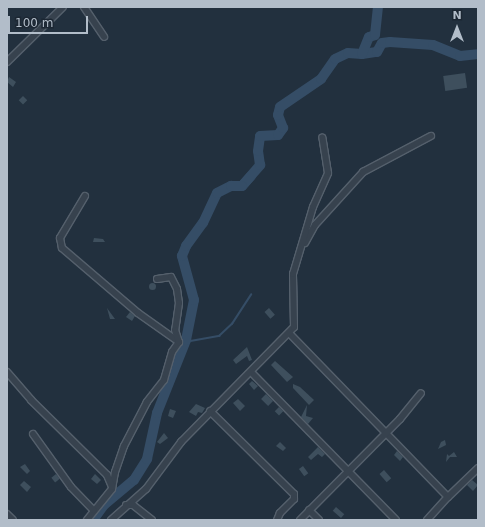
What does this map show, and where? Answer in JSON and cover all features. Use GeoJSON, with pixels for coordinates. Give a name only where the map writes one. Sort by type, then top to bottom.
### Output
{"type":"FeatureCollection","features":[{"type":"Feature","properties":{"kind":"street"},"geometry":{"type":"LineString","coordinates":[[7,62],[63,7]]}},
{"type":"Feature","properties":{"kind":"street"},"geometry":{"type":"LineString","coordinates":[[84,7],[104,37]]}},
{"type":"Feature","properties":{"kind":"street"},"geometry":{"type":"LineString","coordinates":[[301,249],[315,225],[363,172],[431,136]]}},
{"type":"Feature","properties":{"kind":"street"},"geometry":{"type":"LineString","coordinates":[[111,520],[126,505],[146,489],[181,442],[294,327],[293,274],[313,207],[328,173],[322,137]]}},
{"type":"Feature","properties":{"kind":"street"},"geometry":{"type":"LineString","coordinates":[[85,196],[60,238],[62,248],[138,313],[179,342]]}},
{"type":"Feature","properties":{"kind":"street"},"geometry":{"type":"LineString","coordinates":[[157,279],[171,277],[177,289],[179,303],[175,330],[179,342]]}},
{"type":"Feature","properties":{"kind":"street"},"geometry":{"type":"LineString","coordinates":[[289,333],[448,497]]}},
{"type":"Feature","properties":{"kind":"street"},"geometry":{"type":"LineString","coordinates":[[87,520],[93,510],[112,489],[114,472],[124,446],[147,402],[164,380],[172,352],[179,342]]}},
{"type":"Feature","properties":{"kind":"street"},"geometry":{"type":"LineString","coordinates":[[7,372],[31,400],[107,475],[112,489]]}},
{"type":"Feature","properties":{"kind":"street"},"geometry":{"type":"LineString","coordinates":[[251,372],[396,520]]}},
{"type":"Feature","properties":{"kind":"street"},"geometry":{"type":"LineString","coordinates":[[300,520],[349,472],[421,393]]}},
{"type":"Feature","properties":{"kind":"street"},"geometry":{"type":"LineString","coordinates":[[210,412],[294,494],[294,499],[280,513],[277,520]]}},
{"type":"Feature","properties":{"kind":"street"},"geometry":{"type":"LineString","coordinates":[[33,434],[71,487],[93,510]]}},
{"type":"Feature","properties":{"kind":"street"},"geometry":{"type":"LineString","coordinates":[[427,520],[478,468]]}},
{"type":"Feature","properties":{"kind":"street"},"geometry":{"type":"LineString","coordinates":[[126,505],[133,505],[152,520]]}},
{"type":"Feature","properties":{"kind":"street"},"geometry":{"type":"LineString","coordinates":[[309,510],[319,520]]}},
{"type":"Feature","properties":{"kind":"street"},"geometry":{"type":"LineString","coordinates":[[7,514],[13,520]]}},
{"type":"Feature","properties":{"kind":"building"},"geometry":{"type":"Polygon","coordinates":[[[465,73],[467,88],[445,91],[443,76],[465,73]]]}},
{"type":"Feature","properties":{"kind":"building"},"geometry":{"type":"Polygon","coordinates":[[[9,77],[16,82],[13,87],[7,82],[9,77]]]}},
{"type":"Feature","properties":{"kind":"building"},"geometry":{"type":"Polygon","coordinates":[[[23,96],[27,100],[23,104],[19,100],[23,96]]]}},
{"type":"Feature","properties":{"kind":"building"},"geometry":{"type":"Polygon","coordinates":[[[94,238],[103,239],[105,242],[93,242],[94,238]]]}},
{"type":"Feature","properties":{"kind":"building"},"geometry":{"type":"Polygon","coordinates":[[[152,283],[155,286],[152,289],[149,286],[152,283]]]}},
{"type":"Feature","properties":{"kind":"building"},"geometry":{"type":"Polygon","coordinates":[[[107,308],[115,319],[110,319],[107,308]]]}},
{"type":"Feature","properties":{"kind":"building"},"geometry":{"type":"Polygon","coordinates":[[[269,308],[275,315],[270,319],[264,312],[269,308]]]}},
{"type":"Feature","properties":{"kind":"building"},"geometry":{"type":"Polygon","coordinates":[[[130,312],[135,316],[132,321],[126,317],[130,312]]]}},
{"type":"Feature","properties":{"kind":"building"},"geometry":{"type":"Polygon","coordinates":[[[247,347],[252,360],[249,361],[247,356],[236,364],[233,360],[247,347]]]}},
{"type":"Feature","properties":{"kind":"building"},"geometry":{"type":"Polygon","coordinates":[[[275,361],[293,377],[287,382],[271,365],[275,361]]]}},
{"type":"Feature","properties":{"kind":"building"},"geometry":{"type":"Polygon","coordinates":[[[252,381],[258,386],[254,390],[249,384],[252,381]]]}},
{"type":"Feature","properties":{"kind":"building"},"geometry":{"type":"Polygon","coordinates":[[[293,384],[300,387],[314,400],[309,405],[293,388],[293,384]]]}},
{"type":"Feature","properties":{"kind":"building"},"geometry":{"type":"Polygon","coordinates":[[[266,394],[273,401],[268,406],[261,399],[266,394]]]}},
{"type":"Feature","properties":{"kind":"building"},"geometry":{"type":"Polygon","coordinates":[[[238,399],[245,406],[240,411],[233,403],[238,399]]]}},
{"type":"Feature","properties":{"kind":"building"},"geometry":{"type":"Polygon","coordinates":[[[196,404],[205,408],[202,413],[198,412],[196,416],[189,412],[196,404]]]}},
{"type":"Feature","properties":{"kind":"building"},"geometry":{"type":"Polygon","coordinates":[[[307,405],[306,416],[313,418],[308,424],[301,417],[307,405]]]}},
{"type":"Feature","properties":{"kind":"building"},"geometry":{"type":"Polygon","coordinates":[[[279,407],[283,411],[279,415],[275,411],[279,407]]]}},
{"type":"Feature","properties":{"kind":"building"},"geometry":{"type":"Polygon","coordinates":[[[170,409],[176,411],[173,418],[168,416],[170,409]]]}},
{"type":"Feature","properties":{"kind":"building"},"geometry":{"type":"Polygon","coordinates":[[[164,433],[168,438],[160,444],[157,442],[164,433]]]}},
{"type":"Feature","properties":{"kind":"building"},"geometry":{"type":"Polygon","coordinates":[[[445,440],[446,445],[438,449],[441,442],[445,440]]]}},
{"type":"Feature","properties":{"kind":"building"},"geometry":{"type":"Polygon","coordinates":[[[280,442],[286,448],[283,451],[276,446],[280,442]]]}},
{"type":"Feature","properties":{"kind":"building"},"geometry":{"type":"Polygon","coordinates":[[[318,447],[325,454],[322,457],[318,454],[311,460],[308,457],[318,447]]]}},
{"type":"Feature","properties":{"kind":"building"},"geometry":{"type":"Polygon","coordinates":[[[397,451],[403,457],[400,461],[394,455],[397,451]]]}},
{"type":"Feature","properties":{"kind":"building"},"geometry":{"type":"Polygon","coordinates":[[[454,452],[457,457],[450,457],[446,462],[447,454],[449,456],[454,452]]]}},
{"type":"Feature","properties":{"kind":"building"},"geometry":{"type":"Polygon","coordinates":[[[25,464],[30,471],[27,474],[20,467],[25,464]]]}},
{"type":"Feature","properties":{"kind":"building"},"geometry":{"type":"Polygon","coordinates":[[[303,466],[308,473],[304,476],[299,469],[303,466]]]}},
{"type":"Feature","properties":{"kind":"building"},"geometry":{"type":"Polygon","coordinates":[[[384,470],[391,478],[387,482],[379,474],[384,470]]]}},
{"type":"Feature","properties":{"kind":"building"},"geometry":{"type":"Polygon","coordinates":[[[56,474],[60,479],[55,482],[51,478],[56,474]]]}},
{"type":"Feature","properties":{"kind":"building"},"geometry":{"type":"Polygon","coordinates":[[[95,474],[101,480],[97,484],[91,479],[95,474]]]}},
{"type":"Feature","properties":{"kind":"building"},"geometry":{"type":"Polygon","coordinates":[[[472,480],[478,485],[473,491],[467,485],[472,480]]]}},
{"type":"Feature","properties":{"kind":"building"},"geometry":{"type":"Polygon","coordinates":[[[24,481],[31,487],[27,492],[20,485],[24,481]]]}},
{"type":"Feature","properties":{"kind":"building"},"geometry":{"type":"Polygon","coordinates":[[[336,507],[344,514],[341,518],[333,511],[336,507]]]}},
{"type":"Feature","properties":{"kind":"waterway"},"geometry":{"type":"LineString","coordinates":[[251,176],[242,186],[260,165],[258,151],[260,136],[278,135],[283,128],[278,115],[280,107],[321,79],[335,59],[348,53],[362,54],[369,37],[375,35],[378,7]]}},
{"type":"Feature","properties":{"kind":"waterway"},"geometry":{"type":"LineString","coordinates":[[362,54],[377,52],[382,43],[390,42],[433,45],[460,56],[478,54]]}},
{"type":"Feature","properties":{"kind":"waterway"},"geometry":{"type":"LineString","coordinates":[[93,520],[104,505],[134,480],[147,459],[157,413],[186,340],[194,300],[182,256],[186,246],[203,223],[217,193],[231,186],[242,186]]}},
{"type":"Feature","properties":{"kind":"waterway"},"geometry":{"type":"LineString","coordinates":[[185,342],[219,336],[232,324],[251,295]]}}]}
